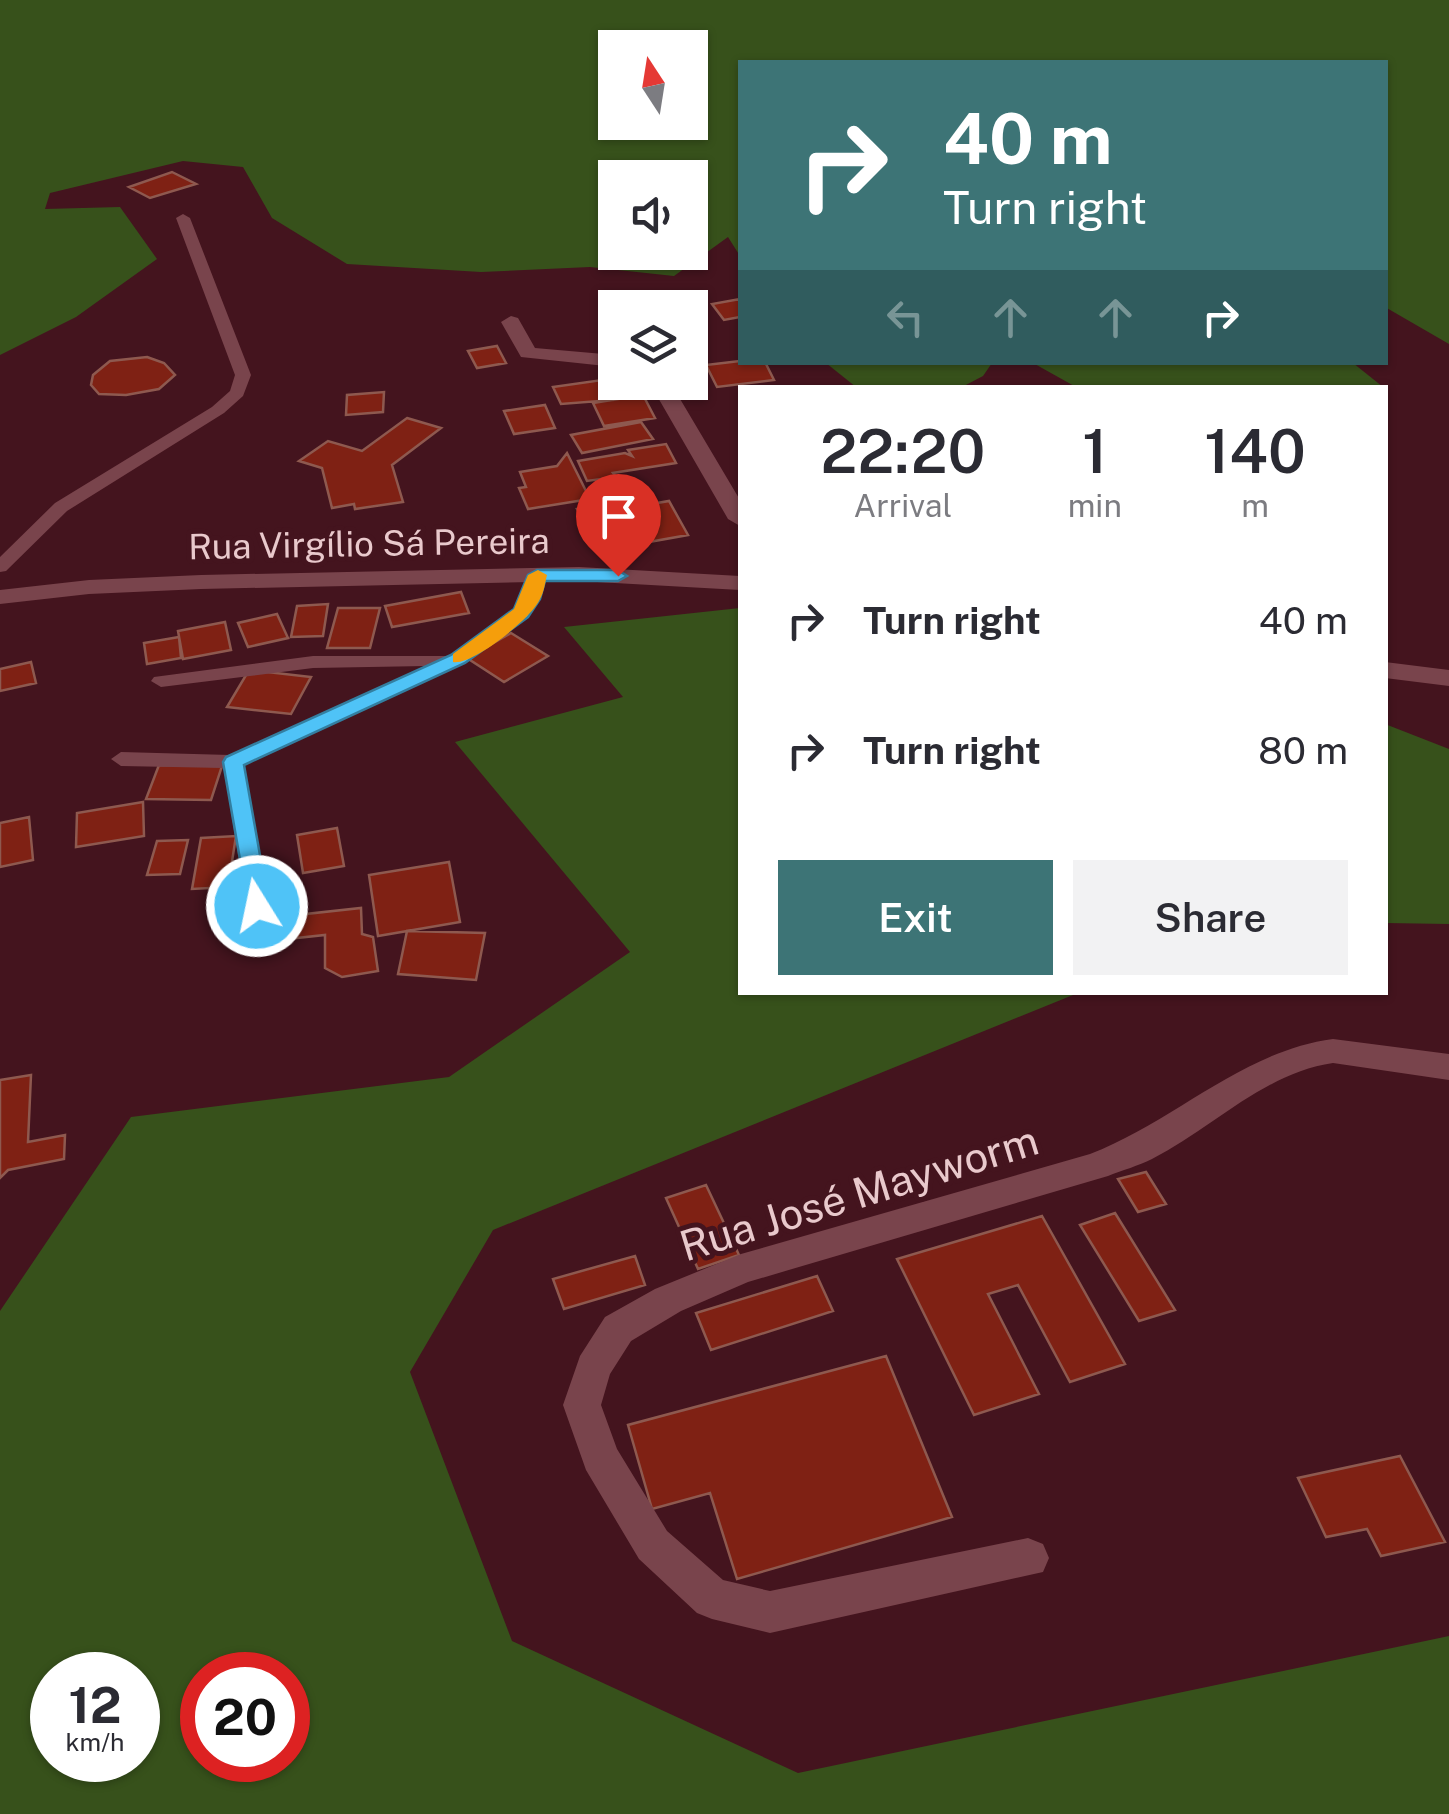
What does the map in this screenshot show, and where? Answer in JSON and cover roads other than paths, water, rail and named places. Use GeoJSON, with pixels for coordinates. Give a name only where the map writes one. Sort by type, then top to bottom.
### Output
{"type":"FeatureCollection","features":[{"type":"Feature","properties":{"kind":"street"},"geometry":{"type":"LineString","coordinates":[[511,322],[528,353],[598,359]]}},
{"type":"Feature","properties":{"kind":"street"},"geometry":{"type":"LineString","coordinates":[[671,400],[738,516]]}},
{"type":"Feature","properties":{"kind":"street","name":"Rua Virgílio Sá Pereira"},"geometry":{"type":"LineString","coordinates":[[0,597],[145,584],[537,575],[738,583]]}},
{"type":"Feature","properties":{"kind":"street"},"geometry":{"type":"LineString","coordinates":[[1388,670],[1449,678]]}},
{"type":"Feature","properties":{"kind":"street","name":"Rua José Mayworm"},"geometry":{"type":"LineString","coordinates":[[1028,1558],[770,1612],[712,1598],[653,1545],[600,1458],[582,1404],[593,1368],[618,1329],[668,1300],[741,1270],[1111,1161],[1140,1149],[1292,1060],[1333,1051],[1445,1072]]}},
{"type":"Feature","properties":{"kind":"lane"},"geometry":{"type":"LineString","coordinates":[[0,567],[62,507],[218,410],[237,393],[243,375],[183,218]]}},
{"type":"Feature","properties":{"kind":"lane"},"geometry":{"type":"LineString","coordinates":[[121,759],[233,762],[458,659],[521,613],[531,599],[537,575]]}},
{"type":"Feature","properties":{"kind":"lane"},"geometry":{"type":"LineString","coordinates":[[161,681],[313,662],[458,659]]}},
{"type":"Feature","properties":{"kind":"lane"},"geometry":{"type":"LineString","coordinates":[[233,762],[257,906]]}}]}
